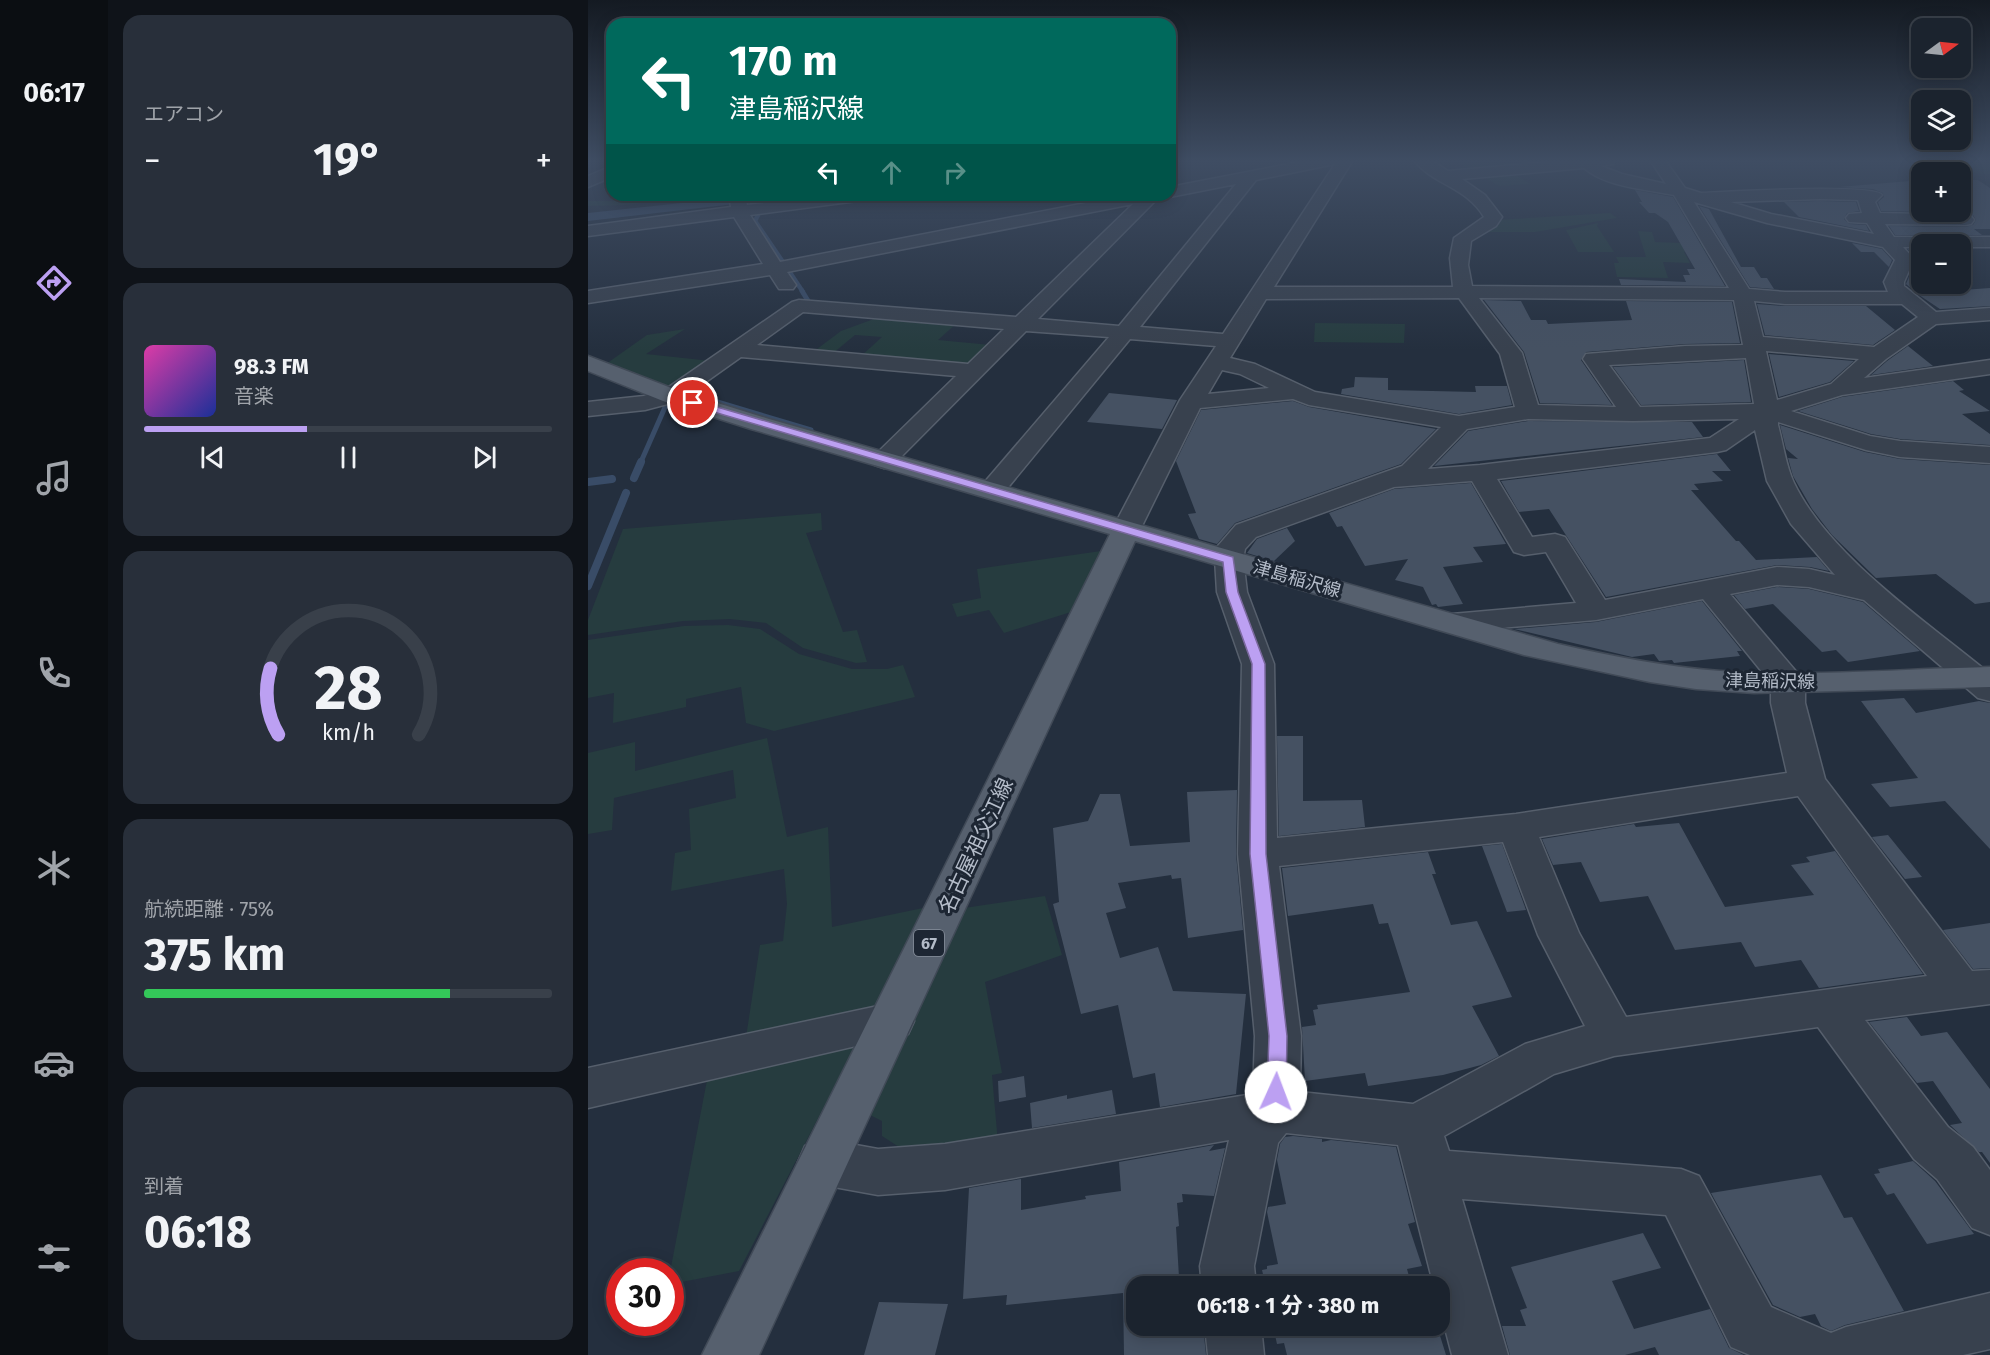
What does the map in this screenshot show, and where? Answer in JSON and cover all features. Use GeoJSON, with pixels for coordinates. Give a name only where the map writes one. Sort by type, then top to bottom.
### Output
{"type":"FeatureCollection","features":[{"type":"Feature","properties":{"kind":"main road","name":"津島稲沢線"},"geometry":{"type":"LineString","coordinates":[[588,363],[671,396],[884,460],[1535,648],[1599,664],[1720,681],[1985,682]]}},
{"type":"Feature","properties":{"kind":"main road","name":"名古屋祖父江線"},"geometry":{"type":"LineString","coordinates":[[729,1355],[892,1021],[1126,530]]}},
{"type":"Feature","properties":{"kind":"street"},"geometry":{"type":"LineString","coordinates":[[588,231],[633,223]]}},
{"type":"Feature","properties":{"kind":"street"},"geometry":{"type":"LineString","coordinates":[[750,223],[799,306]]}},
{"type":"Feature","properties":{"kind":"street"},"geometry":{"type":"LineString","coordinates":[[588,297],[776,268],[1006,223]]}},
{"type":"Feature","properties":{"kind":"street"},"geometry":{"type":"LineString","coordinates":[[884,460],[1123,223]]}},
{"type":"Feature","properties":{"kind":"street"},"geometry":{"type":"LineString","coordinates":[[992,490],[1213,223]]}},
{"type":"Feature","properties":{"kind":"street"},"geometry":{"type":"LineString","coordinates":[[1126,530],[1192,400],[1305,223]]}},
{"type":"Feature","properties":{"kind":"street"},"geometry":{"type":"LineString","coordinates":[[1488,223],[1463,238],[1459,250],[1461,283],[1465,293],[1511,353],[1528,412]]}},
{"type":"Feature","properties":{"kind":"street"},"geometry":{"type":"LineString","coordinates":[[1700,223],[1742,294],[1748,313],[1767,411],[1767,424],[1780,481],[1801,518],[1845,569],[1985,682]]}},
{"type":"Feature","properties":{"kind":"street"},"geometry":{"type":"LineString","coordinates":[[1793,223],[1886,242],[1990,242]]}},
{"type":"Feature","properties":{"kind":"street"},"geometry":{"type":"LineString","coordinates":[[1875,223],[1886,242],[1905,259],[1894,282],[1895,288],[1904,298],[1931,318]]}},
{"type":"Feature","properties":{"kind":"street"},"geometry":{"type":"LineString","coordinates":[[1261,293],[1742,294],[1785,298],[1904,298]]}},
{"type":"Feature","properties":{"kind":"street"},"geometry":{"type":"LineString","coordinates":[[588,409],[645,403],[671,396],[799,306],[1230,341]]}},
{"type":"Feature","properties":{"kind":"street"},"geometry":{"type":"LineString","coordinates":[[1839,389],[1878,354],[1931,318],[1990,314]]}},
{"type":"Feature","properties":{"kind":"street"},"geometry":{"type":"LineString","coordinates":[[1633,414],[1594,359],[1754,347],[1878,354]]}},
{"type":"Feature","properties":{"kind":"street"},"geometry":{"type":"LineString","coordinates":[[737,350],[974,371]]}},
{"type":"Feature","properties":{"kind":"street"},"geometry":{"type":"LineString","coordinates":[[1217,362],[1247,369],[1309,398],[1459,423],[1528,412],[1568,437],[1717,445],[1767,411]]}},
{"type":"Feature","properties":{"kind":"street"},"geometry":{"type":"LineString","coordinates":[[1387,480],[1479,472],[1633,414],[1767,411],[1839,389],[1990,367]]}},
{"type":"Feature","properties":{"kind":"street"},"geometry":{"type":"LineString","coordinates":[[1192,400],[1205,401],[1295,392]]}},
{"type":"Feature","properties":{"kind":"street"},"geometry":{"type":"LineString","coordinates":[[1767,411],[1866,443],[1900,449],[1990,455]]}},
{"type":"Feature","properties":{"kind":"street"},"geometry":{"type":"LineString","coordinates":[[1228,1276],[1227,1266],[1255,1132],[1276,1111],[1278,1036],[1258,854],[1258,664],[1232,592],[1228,560],[1231,547],[1246,531],[1309,510],[1410,471],[1459,423]]}},
{"type":"Feature","properties":{"kind":"street"},"geometry":{"type":"LineString","coordinates":[[1479,472],[1524,546],[1555,543],[1596,611]]}},
{"type":"Feature","properties":{"kind":"street"},"geometry":{"type":"LineString","coordinates":[[1452,623],[1596,611],[1777,576],[1809,578],[1873,593]]}},
{"type":"Feature","properties":{"kind":"street"},"geometry":{"type":"LineString","coordinates":[[1711,590],[1788,682],[1788,703],[1807,782],[1975,988]]}},
{"type":"Feature","properties":{"kind":"street"},"geometry":{"type":"LineString","coordinates":[[1258,854],[1516,827],[1807,782]]}},
{"type":"Feature","properties":{"kind":"street"},"geometry":{"type":"LineString","coordinates":[[1516,827],[1559,935],[1614,1037]]}},
{"type":"Feature","properties":{"kind":"street"},"geometry":{"type":"LineString","coordinates":[[1424,1150],[1541,1058],[1614,1037],[1975,988]]}},
{"type":"Feature","properties":{"kind":"street"},"geometry":{"type":"LineString","coordinates":[[1829,1007],[1931,1143],[1955,1163],[1990,1211]]}},
{"type":"Feature","properties":{"kind":"street"},"geometry":{"type":"LineString","coordinates":[[588,1088],[892,1021]]}},
{"type":"Feature","properties":{"kind":"street"},"geometry":{"type":"LineString","coordinates":[[824,1162],[879,1172],[945,1167],[1276,1111],[1424,1150],[1681,1193],[1751,1327],[1815,1355]]}},
{"type":"Feature","properties":{"kind":"street"},"geometry":{"type":"LineString","coordinates":[[1424,1150],[1480,1355]]}},
{"type":"Feature","properties":{"kind":"street"},"geometry":{"type":"LineString","coordinates":[[1846,1355],[1990,1321]]}},
{"type":"Feature","properties":{"kind":"street"},"geometry":{"type":"LineString","coordinates":[[1234,1336],[1236,1355]]}},
{"type":"Feature","properties":{"kind":"green space"},"geometry":{"type":"Polygon","coordinates":[[[1492,223],[1586,223],[1535,232],[1480,232],[1492,223]]]}},
{"type":"Feature","properties":{"kind":"green space"},"geometry":{"type":"Polygon","coordinates":[[[1598,223],[1597,226],[1614,252],[1578,252],[1566,230],[1598,223]]]}},
{"type":"Feature","properties":{"kind":"green space"},"geometry":{"type":"Polygon","coordinates":[[[1638,231],[1652,232],[1655,242],[1707,244],[1710,249],[1692,249],[1693,252],[1684,252],[1690,263],[1663,262],[1668,278],[1617,277],[1614,263],[1619,263],[1616,257],[1646,257],[1638,231]]]}},
{"type":"Feature","properties":{"kind":"green space"},"geometry":{"type":"Polygon","coordinates":[[[882,316],[958,322],[938,340],[991,345],[974,363],[963,366],[860,357],[882,337],[855,335],[832,354],[813,352],[841,331],[882,316]]]}},
{"type":"Feature","properties":{"kind":"green space"},"geometry":{"type":"Polygon","coordinates":[[[1315,323],[1405,324],[1404,343],[1314,342],[1315,323]]]}},
{"type":"Feature","properties":{"kind":"green space"},"geometry":{"type":"Polygon","coordinates":[[[685,329],[646,354],[711,361],[676,386],[664,387],[606,364],[647,335],[685,329]]]}},
{"type":"Feature","properties":{"kind":"green space"},"geometry":{"type":"Polygon","coordinates":[[[821,513],[822,530],[806,533],[843,632],[857,630],[867,662],[856,663],[803,648],[766,623],[730,619],[683,621],[588,635],[588,620],[623,529],[821,513]]]}},
{"type":"Feature","properties":{"kind":"green space"},"geometry":{"type":"Polygon","coordinates":[[[1101,551],[1071,612],[1004,633],[989,610],[957,617],[952,604],[981,598],[977,569],[1101,551]]]}},
{"type":"Feature","properties":{"kind":"green space"},"geometry":{"type":"Polygon","coordinates":[[[728,625],[760,629],[799,654],[852,669],[887,669],[903,665],[915,697],[774,731],[746,723],[741,687],[686,699],[686,707],[613,723],[614,693],[588,698],[588,640],[684,626],[728,625]]]}},
{"type":"Feature","properties":{"kind":"green space"},"geometry":{"type":"Polygon","coordinates":[[[767,738],[787,837],[828,827],[832,927],[923,908],[875,1014],[745,1044],[760,945],[783,941],[787,904],[784,869],[671,891],[675,853],[691,850],[689,809],[736,798],[733,770],[614,798],[612,830],[588,834],[588,753],[635,742],[635,771],[767,738]]]}},
{"type":"Feature","properties":{"kind":"green space"},"geometry":{"type":"Polygon","coordinates":[[[1045,896],[1062,955],[985,982],[1002,1073],[992,1075],[998,1143],[916,1158],[882,1136],[882,1121],[870,1115],[964,908],[1045,896]]]}},
{"type":"Feature","properties":{"kind":"green space"},"geometry":{"type":"Polygon","coordinates":[[[857,1043],[739,1271],[684,1282],[684,1258],[673,1258],[709,1070],[857,1043]]]}},
{"type":"Feature","properties":{"kind":"building"},"geometry":{"type":"Polygon","coordinates":[[[1669,223],[1688,223],[1725,286],[1621,285],[1619,279],[1686,282],[1683,275],[1690,275],[1687,269],[1695,269],[1669,223]]]}},
{"type":"Feature","properties":{"kind":"building"},"geometry":{"type":"Polygon","coordinates":[[[1710,223],[1717,223],[1741,267],[1754,267],[1761,278],[1767,278],[1774,289],[1750,287],[1710,223]]]}},
{"type":"Feature","properties":{"kind":"building"},"geometry":{"type":"Polygon","coordinates":[[[1830,223],[1866,225],[1869,231],[1830,223]]]}},
{"type":"Feature","properties":{"kind":"building"},"geometry":{"type":"Polygon","coordinates":[[[1974,223],[1990,223],[1990,229],[1974,229],[1982,235],[1895,235],[1889,226],[1965,227],[1974,223]]]}},
{"type":"Feature","properties":{"kind":"building"},"geometry":{"type":"Polygon","coordinates":[[[1852,243],[1882,249],[1892,260],[1889,267],[1874,252],[1861,252],[1852,243]]]}},
{"type":"Feature","properties":{"kind":"building"},"geometry":{"type":"Polygon","coordinates":[[[1911,272],[1911,288],[1906,284],[1911,272]]]}},
{"type":"Feature","properties":{"kind":"building"},"geometry":{"type":"Polygon","coordinates":[[[1990,288],[1990,306],[1940,309],[1918,294],[1971,294],[1971,289],[1990,288]]]}},
{"type":"Feature","properties":{"kind":"building"},"geometry":{"type":"Polygon","coordinates":[[[1484,300],[1521,301],[1531,320],[1546,320],[1548,324],[1632,320],[1626,301],[1732,302],[1740,343],[1685,344],[1586,352],[1581,360],[1612,405],[1540,403],[1524,352],[1484,300]]]}},
{"type":"Feature","properties":{"kind":"building"},"geometry":{"type":"Polygon","coordinates":[[[1757,304],[1866,306],[1895,330],[1873,345],[1765,335],[1757,304]]]}},
{"type":"Feature","properties":{"kind":"building"},"geometry":{"type":"Polygon","coordinates":[[[1908,346],[1933,366],[1871,375],[1887,361],[1908,346]]]}},
{"type":"Feature","properties":{"kind":"building"},"geometry":{"type":"Polygon","coordinates":[[[1769,354],[1854,361],[1830,382],[1779,397],[1769,354]]]}},
{"type":"Feature","properties":{"kind":"building"},"geometry":{"type":"Polygon","coordinates":[[[1744,360],[1751,402],[1641,405],[1613,367],[1744,360]]]}},
{"type":"Feature","properties":{"kind":"building"},"geometry":{"type":"Polygon","coordinates":[[[1355,377],[1388,378],[1388,390],[1476,392],[1475,386],[1507,386],[1512,405],[1459,414],[1341,394],[1342,389],[1354,387],[1355,377]]]}},
{"type":"Feature","properties":{"kind":"building"},"geometry":{"type":"Polygon","coordinates":[[[1953,381],[1964,390],[1959,391],[1990,411],[1962,414],[1990,434],[1990,445],[1900,439],[1871,434],[1798,411],[1842,397],[1953,381]]]}},
{"type":"Feature","properties":{"kind":"building"},"geometry":{"type":"Polygon","coordinates":[[[1109,393],[1177,400],[1162,429],[1087,422],[1109,393]]]}},
{"type":"Feature","properties":{"kind":"building"},"geometry":{"type":"Polygon","coordinates":[[[1293,401],[1309,407],[1436,429],[1401,464],[1235,523],[1217,544],[1199,539],[1188,514],[1196,513],[1176,461],[1201,410],[1293,401]]]}},
{"type":"Feature","properties":{"kind":"building"},"geometry":{"type":"Polygon","coordinates":[[[1528,421],[1692,422],[1703,437],[1434,466],[1468,431],[1528,421]]]}},
{"type":"Feature","properties":{"kind":"building"},"geometry":{"type":"Polygon","coordinates":[[[1780,425],[1865,452],[1900,459],[1990,465],[1990,602],[1975,604],[1936,574],[1876,578],[1832,535],[1812,509],[1793,476],[1788,458],[1798,459],[1786,449],[1780,425]]]}},
{"type":"Feature","properties":{"kind":"building"},"geometry":{"type":"Polygon","coordinates":[[[1717,454],[1731,471],[1712,471],[1723,481],[1694,484],[1699,490],[1691,490],[1736,541],[1739,541],[1756,560],[1817,557],[1829,571],[1777,565],[1606,597],[1549,509],[1519,512],[1501,481],[1717,454]]]}},
{"type":"Feature","properties":{"kind":"building"},"geometry":{"type":"Polygon","coordinates":[[[1471,483],[1506,544],[1473,547],[1483,562],[1443,567],[1463,604],[1438,607],[1436,604],[1432,605],[1423,587],[1395,580],[1408,559],[1365,566],[1342,526],[1337,527],[1329,513],[1394,489],[1471,483]]]}},
{"type":"Feature","properties":{"kind":"building"},"geometry":{"type":"Polygon","coordinates":[[[1287,528],[1295,541],[1274,561],[1247,553],[1257,539],[1287,528]]]}},
{"type":"Feature","properties":{"kind":"building"},"geometry":{"type":"Polygon","coordinates":[[[1777,587],[1809,589],[1863,602],[1920,651],[1848,662],[1836,650],[1822,652],[1773,604],[1745,609],[1734,595],[1777,587]]]}},
{"type":"Feature","properties":{"kind":"building"},"geometry":{"type":"Polygon","coordinates":[[[1702,601],[1742,651],[1737,651],[1740,656],[1674,663],[1672,660],[1659,661],[1654,654],[1632,657],[1514,629],[1596,622],[1702,601]]]}},
{"type":"Feature","properties":{"kind":"building"},"geometry":{"type":"Polygon","coordinates":[[[1904,698],[1916,713],[1979,701],[1990,703],[1990,849],[1945,801],[1890,807],[1871,784],[1918,778],[1861,701],[1904,698]]]}},
{"type":"Feature","properties":{"kind":"building"},"geometry":{"type":"Polygon","coordinates":[[[1277,736],[1303,736],[1303,801],[1362,800],[1365,827],[1279,836],[1277,736]]]}},
{"type":"Feature","properties":{"kind":"building"},"geometry":{"type":"Polygon","coordinates":[[[1237,790],[1236,854],[1243,930],[1188,938],[1181,878],[1172,879],[1171,875],[1118,883],[1126,908],[1106,913],[1120,958],[1158,947],[1173,991],[1246,994],[1236,1094],[1160,1107],[1155,1073],[1133,1078],[1118,1005],[1081,1014],[1053,904],[1059,902],[1053,828],[1088,821],[1100,794],[1120,794],[1130,846],[1190,842],[1187,792],[1237,790]]]}},
{"type":"Feature","properties":{"kind":"building"},"geometry":{"type":"Polygon","coordinates":[[[1679,823],[1725,907],[1814,895],[1791,865],[1810,862],[1806,857],[1835,851],[1923,974],[1819,988],[1801,960],[1755,967],[1741,942],[1675,950],[1648,896],[1600,902],[1581,862],[1553,865],[1542,839],[1634,824],[1636,827],[1679,823]]]}},
{"type":"Feature","properties":{"kind":"building"},"geometry":{"type":"Polygon","coordinates":[[[1888,835],[1922,877],[1905,879],[1872,837],[1888,835]]]}},
{"type":"Feature","properties":{"kind":"building"},"geometry":{"type":"Polygon","coordinates":[[[1502,844],[1526,910],[1507,912],[1482,846],[1502,844]]]}},
{"type":"Feature","properties":{"kind":"building"},"geometry":{"type":"Polygon","coordinates":[[[1428,852],[1436,874],[1432,874],[1451,925],[1477,921],[1512,997],[1472,1006],[1499,1056],[1481,1065],[1443,1075],[1368,1086],[1365,1073],[1305,1081],[1302,1027],[1316,1025],[1313,1010],[1318,1009],[1317,1005],[1410,992],[1388,923],[1379,924],[1373,904],[1288,916],[1282,868],[1428,852]]]}},
{"type":"Feature","properties":{"kind":"building"},"geometry":{"type":"Polygon","coordinates":[[[1990,923],[1990,968],[1973,969],[1943,930],[1990,923]]]}},
{"type":"Feature","properties":{"kind":"building"},"geometry":{"type":"Polygon","coordinates":[[[1907,1017],[1921,1036],[1947,1032],[1990,1089],[1990,1163],[1982,1152],[1979,1152],[1950,1125],[1962,1123],[1933,1081],[1917,1083],[1869,1022],[1907,1017]]]}},
{"type":"Feature","properties":{"kind":"building"},"geometry":{"type":"Polygon","coordinates":[[[1024,1076],[1026,1097],[999,1102],[998,1081],[1024,1076]]]}},
{"type":"Feature","properties":{"kind":"building"},"geometry":{"type":"Polygon","coordinates":[[[1112,1090],[1116,1114],[1032,1128],[1030,1103],[1067,1095],[1067,1099],[1112,1090]]]}},
{"type":"Feature","properties":{"kind":"building"},"geometry":{"type":"Polygon","coordinates":[[[1285,1137],[1396,1147],[1415,1222],[1408,1224],[1422,1266],[1407,1269],[1409,1276],[1263,1276],[1262,1270],[1267,1269],[1267,1266],[1278,1264],[1267,1212],[1268,1207],[1286,1204],[1277,1160],[1280,1144],[1285,1137]]]}},
{"type":"Feature","properties":{"kind":"building"},"geometry":{"type":"Polygon","coordinates":[[[1214,1145],[1209,1151],[1225,1148],[1214,1196],[1182,1194],[1183,1202],[1177,1203],[1179,1276],[1126,1276],[1126,1336],[1204,1336],[1206,1355],[1124,1355],[1123,1293],[1006,1305],[1007,1295],[963,1299],[969,1188],[1021,1179],[1021,1210],[1086,1199],[1085,1196],[1121,1191],[1119,1162],[1214,1145]]]}},
{"type":"Feature","properties":{"kind":"building"},"geometry":{"type":"Polygon","coordinates":[[[1913,1161],[1935,1181],[1974,1234],[1927,1244],[1894,1193],[1887,1195],[1874,1174],[1880,1173],[1878,1169],[1913,1161]]]}},
{"type":"Feature","properties":{"kind":"building"},"geometry":{"type":"Polygon","coordinates":[[[1821,1175],[1844,1218],[1852,1217],[1904,1311],[1845,1325],[1831,1331],[1821,1326],[1815,1314],[1800,1317],[1773,1305],[1711,1193],[1821,1175]]]}},
{"type":"Feature","properties":{"kind":"building"},"geometry":{"type":"Polygon","coordinates":[[[1643,1233],[1661,1268],[1612,1281],[1634,1329],[1710,1309],[1729,1348],[1744,1355],[1659,1355],[1655,1347],[1625,1355],[1510,1355],[1502,1326],[1526,1326],[1520,1310],[1527,1308],[1511,1267],[1643,1233]]]}},
{"type":"Feature","properties":{"kind":"building"},"geometry":{"type":"Polygon","coordinates":[[[879,1302],[948,1304],[935,1355],[864,1355],[879,1302]]]}},
{"type":"Feature","properties":{"kind":"building"},"geometry":{"type":"Polygon","coordinates":[[[1275,1336],[1440,1336],[1446,1355],[1287,1355],[1284,1343],[1277,1344],[1275,1336]]]}},
{"type":"Feature","properties":{"kind":"waterway"},"geometry":{"type":"LineString","coordinates":[[757,223],[785,265]]}},
{"type":"Feature","properties":{"kind":"waterway"},"geometry":{"type":"LineString","coordinates":[[789,271],[803,292]]}},
{"type":"Feature","properties":{"kind":"waterway"},"geometry":{"type":"LineString","coordinates":[[802,291],[810,304]]}},
{"type":"Feature","properties":{"kind":"waterway"},"geometry":{"type":"LineString","coordinates":[[684,392],[811,430]]}},
{"type":"Feature","properties":{"kind":"waterway"},"geometry":{"type":"LineString","coordinates":[[640,464],[666,405]]}},
{"type":"Feature","properties":{"kind":"waterway"},"geometry":{"type":"LineString","coordinates":[[634,478],[641,462]]}},
{"type":"Feature","properties":{"kind":"waterway"},"geometry":{"type":"LineString","coordinates":[[588,482],[612,479]]}},
{"type":"Feature","properties":{"kind":"waterway"},"geometry":{"type":"LineString","coordinates":[[588,586],[626,493]]}},
{"type":"Feature","properties":{"kind":"route"},"geometry":{"type":"LineString","coordinates":[[693,403],[1228,560],[1232,592],[1258,664],[1258,854],[1278,1036],[1276,1092]]}}]}
